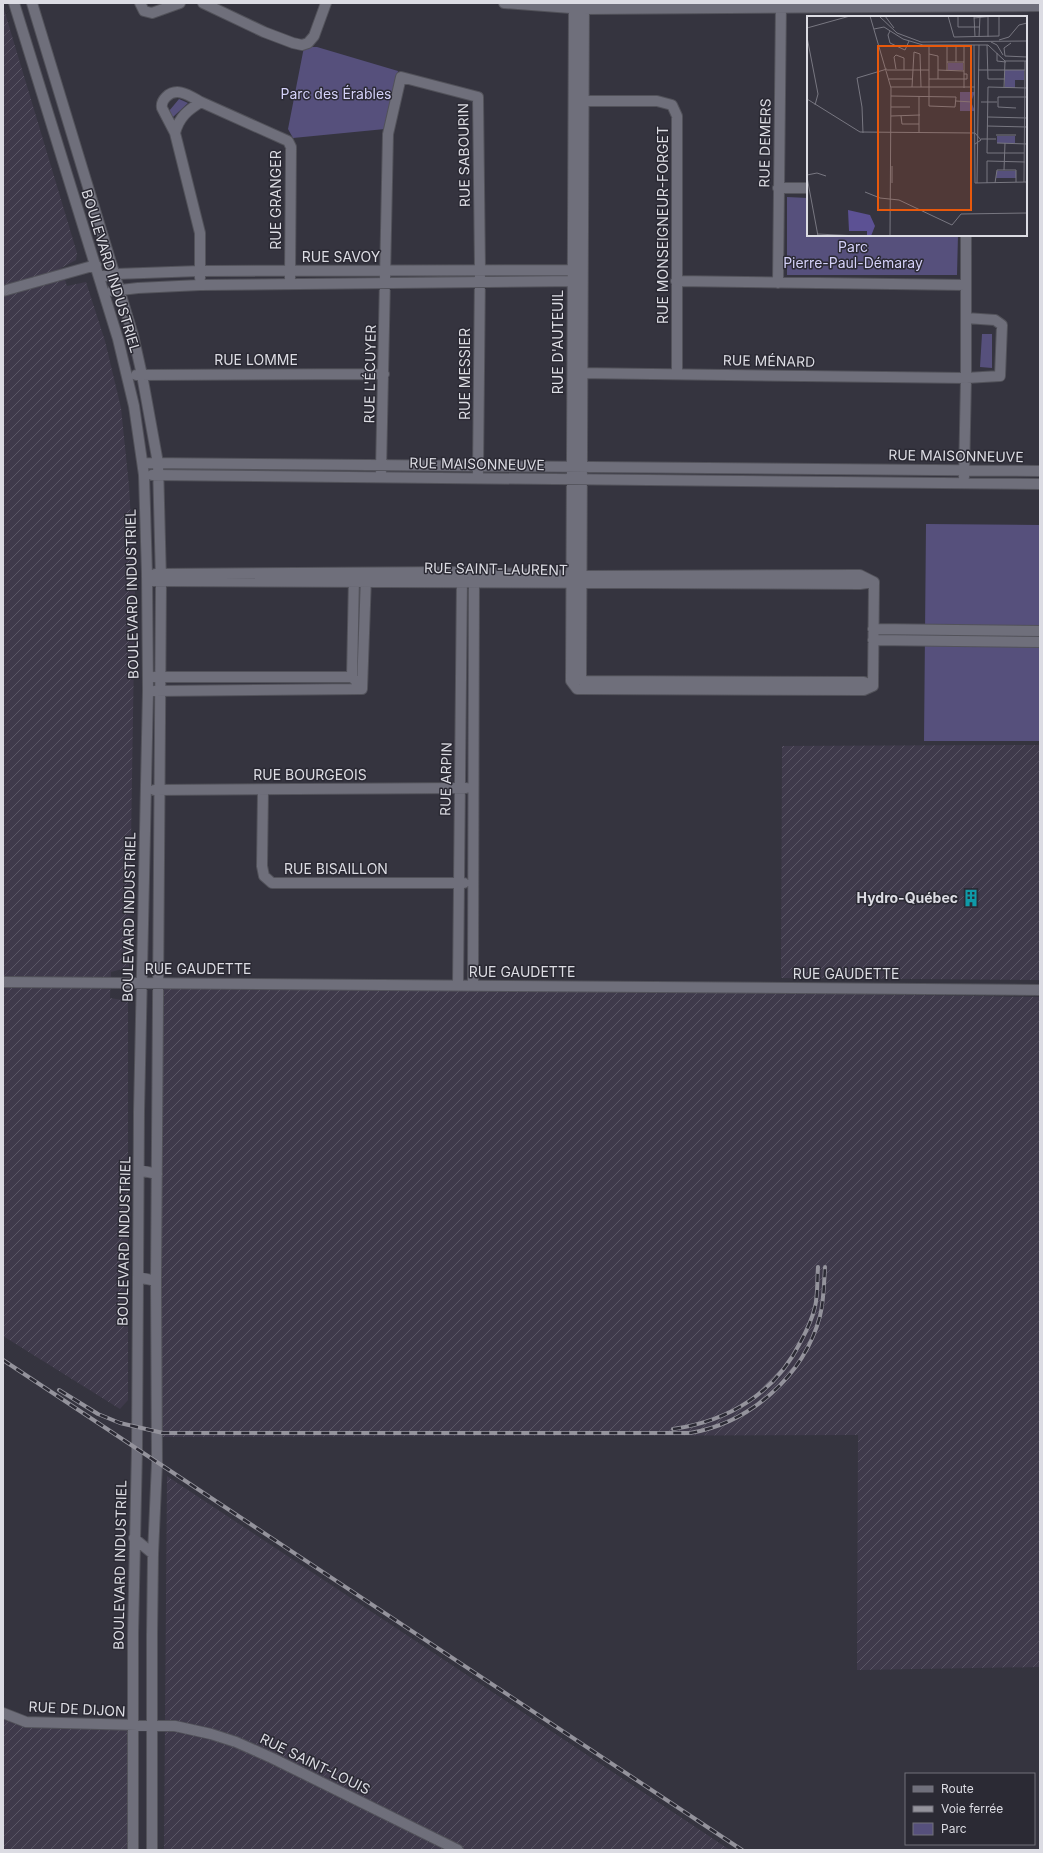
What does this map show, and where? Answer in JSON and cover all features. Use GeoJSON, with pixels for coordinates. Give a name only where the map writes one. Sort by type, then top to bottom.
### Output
{"type":"FeatureCollection","features":[{"type":"Feature","properties":{"kind":"street","name":"BOULEVARD INDUSTRIEL"},"geometry":{"type":"LineString","coordinates":[[14,3],[96,265],[128,375],[144,475],[148,691],[139,1112],[133,1634],[133,1850]]}},
{"type":"Feature","properties":{"kind":"street","name":"BOULEVARD INDUSTRIEL"},"geometry":{"type":"LineString","coordinates":[[32,3],[133,335],[158,463],[161,577],[156,1281],[157,1462],[153,1554],[152,1850]]}},
{"type":"Feature","properties":{"kind":"street"},"geometry":{"type":"LineString","coordinates":[[140,3],[144,11],[152,13],[180,3]]}},
{"type":"Feature","properties":{"kind":"street"},"geometry":{"type":"LineString","coordinates":[[203,3],[264,32],[293,44],[302,45],[308,43],[314,36],[326,3]]}},
{"type":"Feature","properties":{"kind":"street"},"geometry":{"type":"LineString","coordinates":[[504,3],[574,6],[781,5],[875,9],[969,5],[1040,6]]}},
{"type":"Feature","properties":{"kind":"street","name":"RUE DEMERS"},"geometry":{"type":"LineString","coordinates":[[778,282],[781,5]]}},
{"type":"Feature","properties":{"kind":"street"},"geometry":{"type":"LineString","coordinates":[[969,5],[969,16]]}},
{"type":"Feature","properties":{"kind":"street","name":"RUE D'AUTEUIL"},"geometry":{"type":"LineString","coordinates":[[574,6],[583,270],[582,580],[576,683]]}},
{"type":"Feature","properties":{"kind":"street","name":"RUE D'AUTEUIL"},"geometry":{"type":"LineString","coordinates":[[576,683],[571,580],[572,270],[578,101],[584,6]]}},
{"type":"Feature","properties":{"kind":"street","name":"RUE SABOURIN"},"geometry":{"type":"LineString","coordinates":[[386,271],[388,134],[400,77],[478,97],[480,270]]}},
{"type":"Feature","properties":{"kind":"street","name":"RUE GRANGER"},"geometry":{"type":"LineString","coordinates":[[200,285],[200,233],[175,133],[161,104],[171,92],[178,91],[288,141],[291,147],[290,284]]}},
{"type":"Feature","properties":{"kind":"street","name":"RUE MONSEIGNEUR-FORGET"},"geometry":{"type":"LineString","coordinates":[[578,101],[657,101],[672,105],[677,116],[677,374]]}},
{"type":"Feature","properties":{"kind":"street"},"geometry":{"type":"LineString","coordinates":[[175,133],[177,122],[201,102]]}},
{"type":"Feature","properties":{"kind":"street"},"geometry":{"type":"LineString","coordinates":[[778,188],[807,188]]}},
{"type":"Feature","properties":{"kind":"street"},"geometry":{"type":"LineString","coordinates":[[963,483],[966,378],[966,236]]}},
{"type":"Feature","properties":{"kind":"street"},"geometry":{"type":"LineString","coordinates":[[3,292],[96,265]]}},
{"type":"Feature","properties":{"kind":"street","name":"RUE MESSIER"},"geometry":{"type":"LineString","coordinates":[[478,478],[480,270]]}},
{"type":"Feature","properties":{"kind":"street","name":"RUE SAVOY"},"geometry":{"type":"LineString","coordinates":[[99,277],[115,274],[200,271],[583,270]]}},
{"type":"Feature","properties":{"kind":"street","name":"RUE L'ÉCUYER"},"geometry":{"type":"LineString","coordinates":[[381,477],[386,271]]}},
{"type":"Feature","properties":{"kind":"street","name":"RUE SAVOY"},"geometry":{"type":"LineString","coordinates":[[104,293],[119,290],[200,285],[583,281]]}},
{"type":"Feature","properties":{"kind":"street"},"geometry":{"type":"LineString","coordinates":[[676,281],[966,285]]}},
{"type":"Feature","properties":{"kind":"street","name":"RUE MÉNARD"},"geometry":{"type":"LineString","coordinates":[[572,373],[966,378],[1000,376],[1002,325],[995,320],[966,318]]}},
{"type":"Feature","properties":{"kind":"street","name":"RUE LOMME"},"geometry":{"type":"LineString","coordinates":[[128,375],[384,374]]}},
{"type":"Feature","properties":{"kind":"street","name":"RUE MAISONNEUVE"},"geometry":{"type":"LineString","coordinates":[[143,463],[1040,470]]}},
{"type":"Feature","properties":{"kind":"street"},"geometry":{"type":"LineString","coordinates":[[279,464],[279,476]]}},
{"type":"Feature","properties":{"kind":"street"},"geometry":{"type":"LineString","coordinates":[[673,468],[674,480]]}},
{"type":"Feature","properties":{"kind":"street"},"geometry":{"type":"LineString","coordinates":[[770,468],[770,481]]}},
{"type":"Feature","properties":{"kind":"street","name":"RUE MAISONNEUVE"},"geometry":{"type":"LineString","coordinates":[[871,469],[871,482]]}},
{"type":"Feature","properties":{"kind":"street","name":"RUE MAISONNEUVE"},"geometry":{"type":"LineString","coordinates":[[144,475],[1040,484]]}},
{"type":"Feature","properties":{"kind":"street","name":"RUE ARPIN"},"geometry":{"type":"LineString","coordinates":[[458,985],[462,572]]}},
{"type":"Feature","properties":{"kind":"street","name":"RUE SAINT-LAURENT"},"geometry":{"type":"LineString","coordinates":[[147,578],[366,577],[474,572],[571,580]]}},
{"type":"Feature","properties":{"kind":"street","name":"RUE ARPIN"},"geometry":{"type":"LineString","coordinates":[[473,985],[474,572]]}},
{"type":"Feature","properties":{"kind":"street","name":"RUE SAINT-LAURENT"},"geometry":{"type":"LineString","coordinates":[[366,577],[474,583],[571,580],[722,580],[860,575],[874,582],[873,640],[868,688],[722,686],[585,681],[576,683]]}},
{"type":"Feature","properties":{"kind":"street"},"geometry":{"type":"LineString","coordinates":[[354,577],[352,677],[362,689]]}},
{"type":"Feature","properties":{"kind":"street"},"geometry":{"type":"LineString","coordinates":[[362,689],[366,577]]}},
{"type":"Feature","properties":{"kind":"street"},"geometry":{"type":"LineString","coordinates":[[873,629],[1040,630]]}},
{"type":"Feature","properties":{"kind":"street"},"geometry":{"type":"LineString","coordinates":[[1000,630],[1000,642]]}},
{"type":"Feature","properties":{"kind":"street"},"geometry":{"type":"LineString","coordinates":[[873,640],[1040,642]]}},
{"type":"Feature","properties":{"kind":"street"},"geometry":{"type":"LineString","coordinates":[[148,677],[352,677]]}},
{"type":"Feature","properties":{"kind":"street"},"geometry":{"type":"LineString","coordinates":[[270,690],[271,677]]}},
{"type":"Feature","properties":{"kind":"street"},"geometry":{"type":"LineString","coordinates":[[148,691],[362,689]]}},
{"type":"Feature","properties":{"kind":"street","name":"RUE BOURGEOIS"},"geometry":{"type":"LineString","coordinates":[[146,790],[474,788]]}},
{"type":"Feature","properties":{"kind":"street","name":"RUE BISAILLON"},"geometry":{"type":"LineString","coordinates":[[263,790],[262,866],[264,876],[272,883],[473,883]]}},
{"type":"Feature","properties":{"kind":"street","name":"RUE GAUDETTE"},"geometry":{"type":"LineString","coordinates":[[3,982],[1040,990]]}},
{"type":"Feature","properties":{"kind":"street"},"geometry":{"type":"LineString","coordinates":[[139,1112],[158,1114]]}},
{"type":"Feature","properties":{"kind":"street"},"geometry":{"type":"LineString","coordinates":[[139,1170],[157,1174]]}},
{"type":"Feature","properties":{"kind":"street"},"geometry":{"type":"LineString","coordinates":[[138,1277],[156,1281]]}},
{"type":"Feature","properties":{"kind":"street"},"geometry":{"type":"LineString","coordinates":[[134,1538],[153,1554]]}},
{"type":"Feature","properties":{"kind":"street"},"geometry":{"type":"LineString","coordinates":[[133,1634],[152,1636]]}},
{"type":"Feature","properties":{"kind":"street","name":"RUE DE DIJON"},"geometry":{"type":"LineString","coordinates":[[3,1713],[26,1722],[152,1726]]}},
{"type":"Feature","properties":{"kind":"street","name":"RUE SAINT-LOUIS"},"geometry":{"type":"LineString","coordinates":[[152,1726],[175,1726],[236,1742],[272,1758],[458,1850]]}},
{"type":"Feature","properties":{"kind":"shaded area"},"geometry":{"type":"Polygon","coordinates":[[[3,6],[77,253],[76,260],[61,268],[67,286],[86,282],[105,341],[121,408],[129,486],[135,590],[129,967],[111,972],[110,998],[128,1001],[128,1400],[120,1409],[3,1336],[3,6]]]}},
{"type":"Feature","properties":{"kind":"shaded area"},"geometry":{"type":"Polygon","coordinates":[[[1040,745],[1040,980],[781,978],[782,746],[1040,745]]]}},
{"type":"Feature","properties":{"kind":"shaded area"},"geometry":{"type":"Polygon","coordinates":[[[160,982],[1040,997],[1040,1667],[857,1670],[858,1435],[154,1437],[160,982]]]}},
{"type":"Feature","properties":{"kind":"shaded area"},"geometry":{"type":"Polygon","coordinates":[[[167,1476],[730,1850],[164,1850],[167,1476]]]}},
{"type":"Feature","properties":{"kind":"shaded area"},"geometry":{"type":"Polygon","coordinates":[[[3,1712],[26,1722],[133,1726],[134,1850],[3,1850],[3,1712]]]}},
{"type":"Feature","properties":{"kind":"green space","name":"Parc des Érables"},"geometry":{"type":"Polygon","coordinates":[[[304,47],[317,47],[398,71],[385,129],[293,138],[288,129],[304,47]]]}},
{"type":"Feature","properties":{"kind":"green space"},"geometry":{"type":"Polygon","coordinates":[[[179,99],[188,103],[173,117],[169,115],[169,111],[179,99]]]}},
{"type":"Feature","properties":{"kind":"green space","name":"Parc Pierre-Paul-Démaray"},"geometry":{"type":"Polygon","coordinates":[[[787,197],[807,198],[807,236],[958,236],[957,275],[787,275],[787,197]]]}},
{"type":"Feature","properties":{"kind":"green space"},"geometry":{"type":"Polygon","coordinates":[[[982,334],[992,334],[992,368],[980,367],[982,334]]]}},
{"type":"Feature","properties":{"kind":"green space"},"geometry":{"type":"Polygon","coordinates":[[[926,524],[1040,525],[1040,741],[924,741],[926,524]]]}},
{"type":"Feature","properties":{"kind":"railway"},"geometry":{"type":"LineString","coordinates":[[673,1429],[714,1419],[732,1411],[765,1389],[778,1375],[791,1359],[811,1320],[816,1302],[818,1267]]}},
{"type":"Feature","properties":{"kind":"railway"},"geometry":{"type":"LineString","coordinates":[[59,1390],[98,1414],[120,1423],[163,1433],[690,1433],[712,1428],[733,1419],[772,1393],[788,1377],[812,1338],[820,1316],[825,1267]]}},
{"type":"Feature","properties":{"kind":"railway"},"geometry":{"type":"LineString","coordinates":[[3,1360],[742,1850]]}},
{"type":"Feature","properties":{"kind":"place","name":"Hydro-Québec"},"geometry":{"type":"Point","coordinates":[971,898]}}]}
